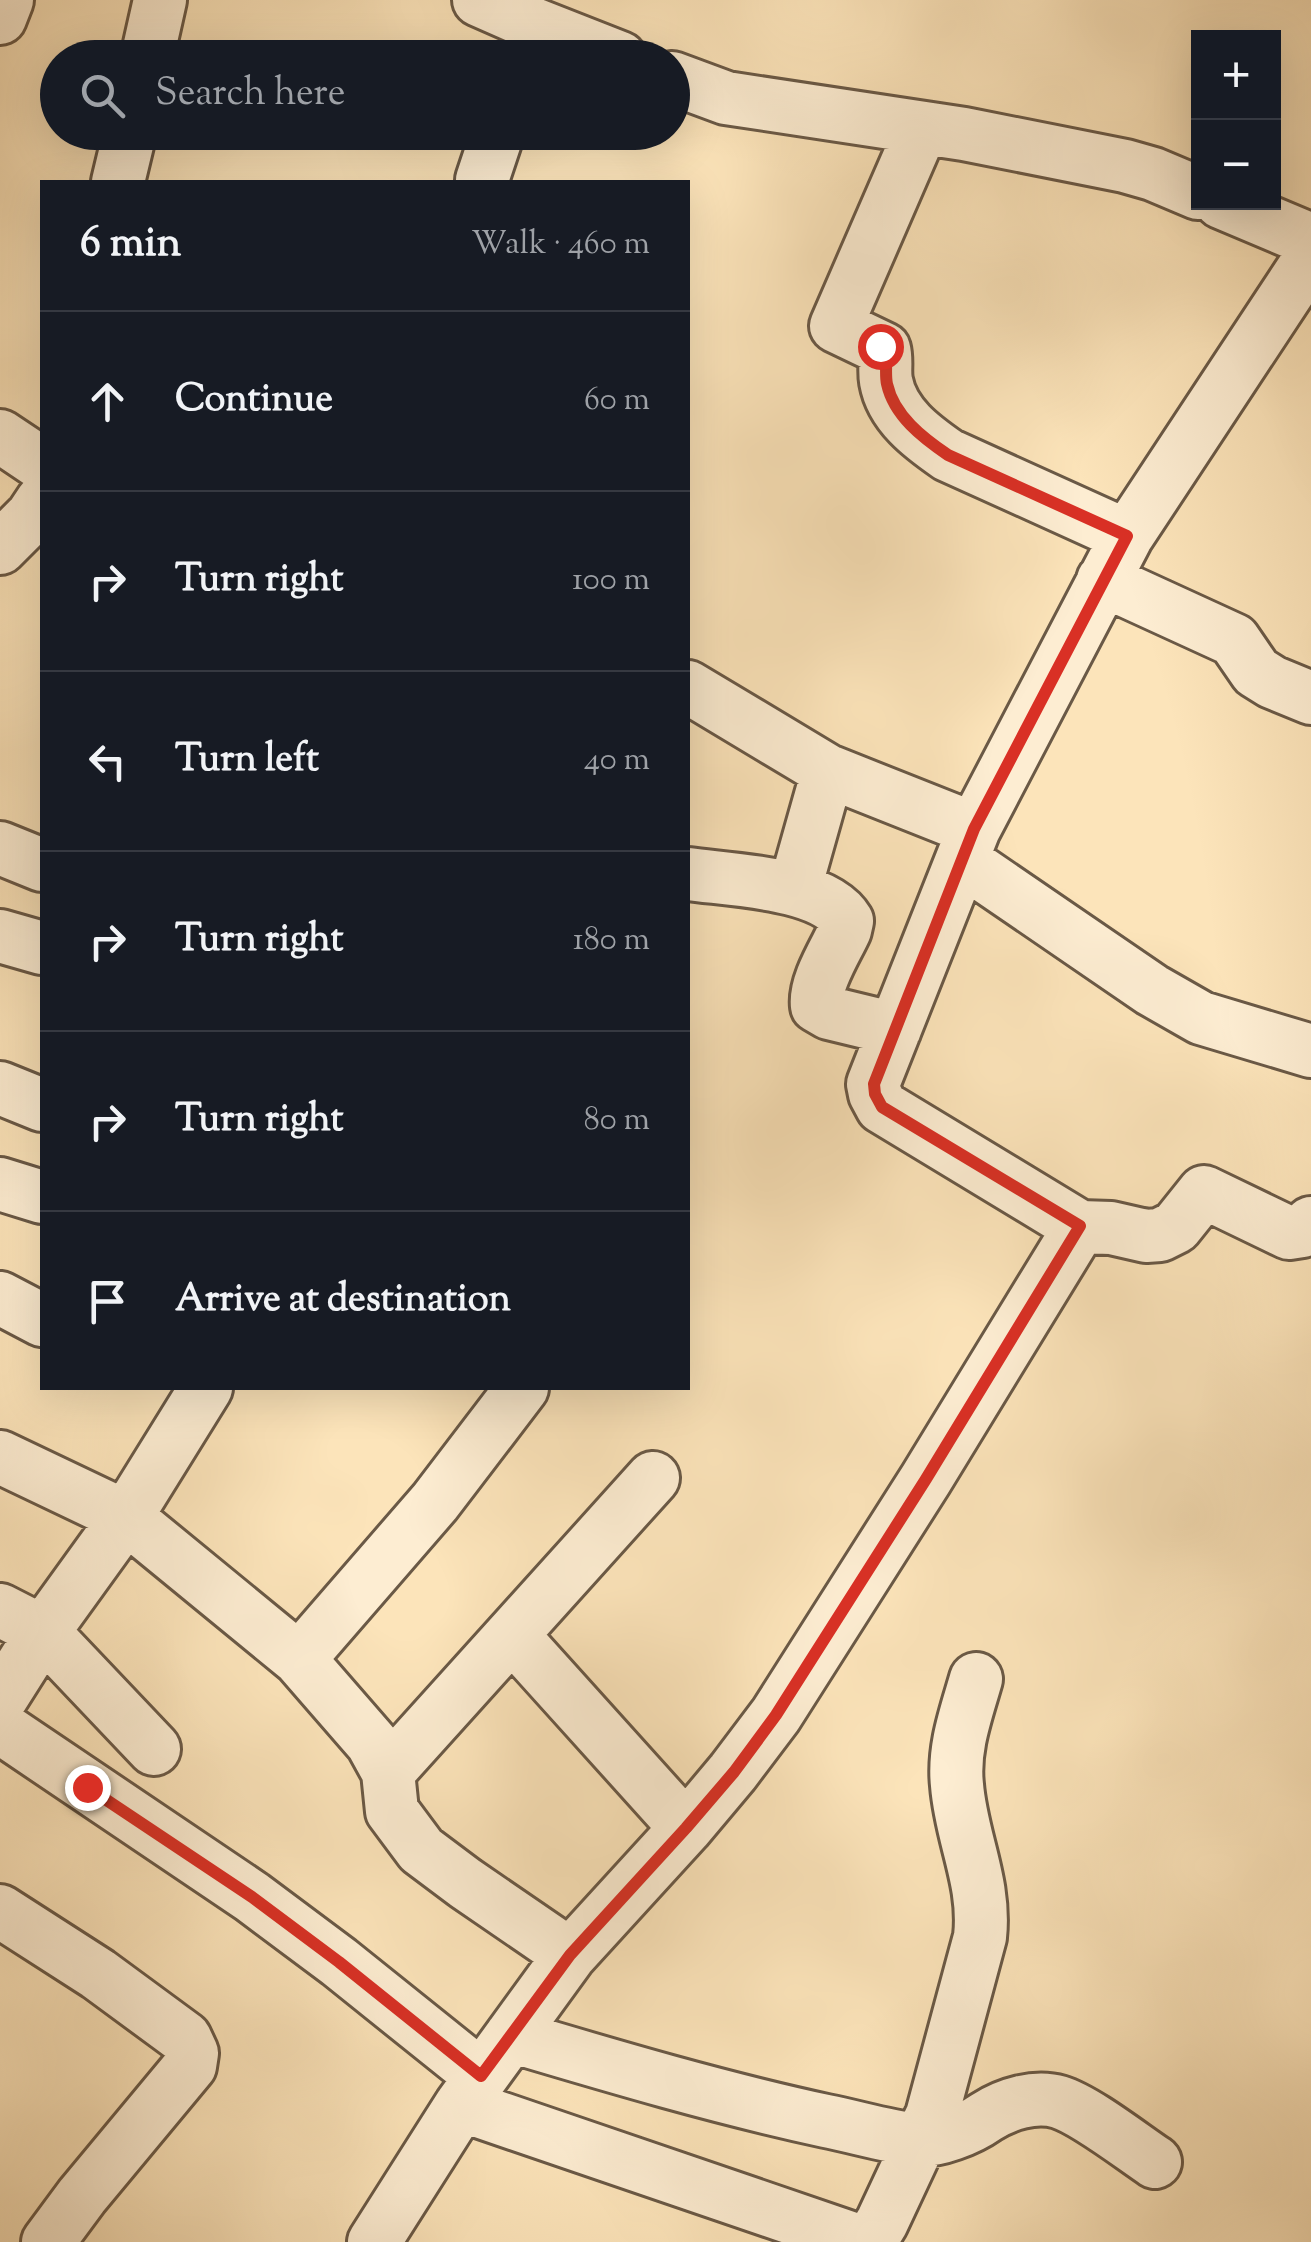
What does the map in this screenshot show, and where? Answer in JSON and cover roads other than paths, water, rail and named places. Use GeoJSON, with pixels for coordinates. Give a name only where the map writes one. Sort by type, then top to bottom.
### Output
{"type":"FeatureCollection","features":[{"type":"Feature","properties":{"kind":"street"},"geometry":{"type":"LineString","coordinates":[[0,18],[7,0]]}},
{"type":"Feature","properties":{"kind":"street"},"geometry":{"type":"LineString","coordinates":[[151,40],[160,0]]}},
{"type":"Feature","properties":{"kind":"street"},"geometry":{"type":"LineString","coordinates":[[479,0],[529,40]]}},
{"type":"Feature","properties":{"kind":"street"},"geometry":{"type":"LineString","coordinates":[[690,85],[726,98],[922,128],[1125,166],[1191,190]]}},
{"type":"Feature","properties":{"kind":"street"},"geometry":{"type":"LineString","coordinates":[[922,128],[836,326],[884,349],[891,397],[923,438],[1115,558],[1234,640],[1256,672],[1311,698]]}},
{"type":"Feature","properties":{"kind":"street"},"geometry":{"type":"LineString","coordinates":[[118,180],[126,150]]}},
{"type":"Feature","properties":{"kind":"street"},"geometry":{"type":"LineString","coordinates":[[1241,210],[1311,240]]}},
{"type":"Feature","properties":{"kind":"street"},"geometry":{"type":"LineString","coordinates":[[1311,257],[1115,558],[968,845],[874,1084],[882,1107],[1080,1226],[1146,1236],[1160,1234],[1176,1227],[1204,1192],[1290,1233],[1302,1231],[1311,1222]]}},
{"type":"Feature","properties":{"kind":"street"},"geometry":{"type":"LineString","coordinates":[[0,436],[40,463]]}},
{"type":"Feature","properties":{"kind":"street"},"geometry":{"type":"LineString","coordinates":[[0,548],[40,503]]}},
{"type":"Feature","properties":{"kind":"street"},"geometry":{"type":"LineString","coordinates":[[690,688],[828,771],[968,845],[1152,990],[1201,1018],[1311,1051]]}},
{"type":"Feature","properties":{"kind":"street"},"geometry":{"type":"LineString","coordinates":[[795,888],[828,771]]}},
{"type":"Feature","properties":{"kind":"street"},"geometry":{"type":"LineString","coordinates":[[0,848],[40,864]]}},
{"type":"Feature","properties":{"kind":"street"},"geometry":{"type":"LineString","coordinates":[[690,874],[795,888],[834,905],[846,921],[845,930],[816,995],[817,1006],[830,1013],[895,1029]]}},
{"type":"Feature","properties":{"kind":"street"},"geometry":{"type":"LineString","coordinates":[[0,1088],[40,1104]]}},
{"type":"Feature","properties":{"kind":"street"},"geometry":{"type":"LineString","coordinates":[[0,1184],[40,1196]]}},
{"type":"Feature","properties":{"kind":"street"},"geometry":{"type":"LineString","coordinates":[[386,2238],[484,2072],[570,1955],[686,1828],[776,1715],[1080,1226]]}},
{"type":"Feature","properties":{"kind":"street"},"geometry":{"type":"LineString","coordinates":[[0,1298],[40,1319]]}},
{"type":"Feature","properties":{"kind":"street"},"geometry":{"type":"LineString","coordinates":[[299,1659],[436,1502],[520,1390]]}},
{"type":"Feature","properties":{"kind":"street"},"geometry":{"type":"LineString","coordinates":[[0,1700],[21,1621],[126,1518],[194,1391]]}},
{"type":"Feature","properties":{"kind":"street"},"geometry":{"type":"LineString","coordinates":[[0,1457],[126,1518],[299,1659],[372,1743],[388,1772],[392,1811],[421,1850],[570,1955]]}},
{"type":"Feature","properties":{"kind":"street"},"geometry":{"type":"LineString","coordinates":[[388,1772],[653,1478]]}},
{"type":"Feature","properties":{"kind":"street"},"geometry":{"type":"LineString","coordinates":[[21,1621],[154,1749]]}},
{"type":"Feature","properties":{"kind":"street"},"geometry":{"type":"LineString","coordinates":[[512,1635],[686,1828]]}},
{"type":"Feature","properties":{"kind":"street"},"geometry":{"type":"LineString","coordinates":[[0,1727],[252,1897],[484,2072],[769,2227],[878,2237],[937,2097],[980,1936],[983,1910],[956,1784],[958,1742],[976,1679]]}},
{"type":"Feature","properties":{"kind":"street"},"geometry":{"type":"LineString","coordinates":[[0,1912],[98,1974],[171,2027],[185,2038],[192,2052],[190,2066],[48,2242]]}},
{"type":"Feature","properties":{"kind":"street"},"geometry":{"type":"LineString","coordinates":[[484,2072],[670,2083],[920,2141],[969,2129],[1014,2104],[1060,2102],[1156,2162]]}}]}
